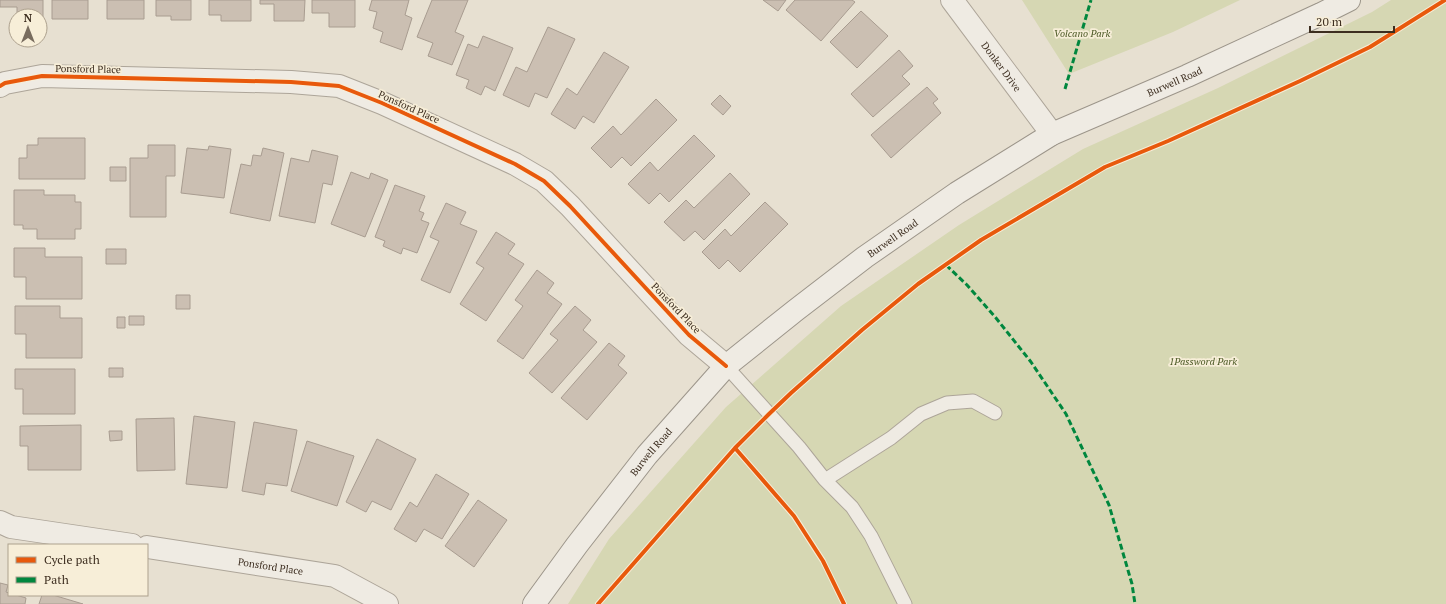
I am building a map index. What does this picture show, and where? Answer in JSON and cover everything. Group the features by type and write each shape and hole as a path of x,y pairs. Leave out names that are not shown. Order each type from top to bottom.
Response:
{"street":[{"name":"Donker Drive","path":"952,0 1052,134"},
{"name":"Burwell Road","path":"534,604 577,545 647,455 726,366 865,257 957,193 1052,134 1187,76 1322,14 1349,0"},
{"name":"Ponsford Place","path":"0,86 5,83 42,76 291,82 339,86 382,103 515,164 544,181 570,206 689,335 726,366"},
{"path":"0,522 11,527 125,544"},
{"name":"Ponsford Place","path":"148,547 335,576 387,604"}],"lane":[{"path":"726,366 799,447 825,480 852,508 871,536 905,604"},
{"path":"825,480 891,438 921,414 947,403 973,401 995,413"}],"green space":[{"name":"Volcano Park","path":"1022,0 1240,0 1173,32 1069,74"},
{"name":"1Password Park","path":"1391,0 1446,0 1446,604 568,604 609,539 726,407 841,306 959,225 1083,149 1218,88 1372,12"}],"building":[{"path":"0,0 43,0 43,8 0,7"},
{"path":"52,0 88,0 88,19 52,19"},
{"path":"107,0 144,0 144,19 107,19"},
{"path":"156,0 191,0 191,20 171,20 171,16 156,16"},
{"path":"209,0 251,0 251,21 221,21 221,15 209,15"},
{"path":"260,0 305,0 304,21 274,21 274,4 260,4"},
{"path":"312,0 355,0 355,27 329,27 329,13 312,13"},
{"path":"372,0 409,0 405,15 412,18 402,50 380,42 383,32 373,28 377,12 369,10"},
{"path":"432,0 468,0 455,32 464,36 452,65 428,56 433,43 417,37"},
{"path":"763,0 786,0 778,11"},
{"path":"795,0 852,0 855,2 821,41 786,10"},
{"path":"861,11 888,36 857,68 830,42"},
{"path":"548,27 575,39 547,98 535,93 529,107 503,95 516,67 527,72"},
{"path":"483,36 513,48 495,91 485,86 481,95 466,88 469,80 456,75 468,44 478,48"},
{"path":"899,50 913,66 902,76 910,84 873,117 851,94"},
{"path":"604,52 629,67 594,123 583,116 575,129 551,114 567,88 577,95"},
{"path":"927,87 938,99 933,103 941,113 891,158 871,135"},
{"path":"720,95 731,106 723,115 711,104"},
{"path":"656,99 677,120 631,166 622,157 611,168 591,148 613,126 621,135"},
{"path":"694,135 715,156 669,202 660,193 649,204 628,184 650,162 658,171"},
{"path":"38,138 85,138 85,179 19,179 19,158 27,158 27,145 38,145"},
{"path":"148,145 175,145 175,176 166,176 166,217 130,217 130,158 148,158"},
{"path":"209,146 231,149 224,198 181,193 187,148 208,150"},
{"path":"263,148 284,153 270,221 230,213 241,164 251,166 253,155 261,156"},
{"path":"312,150 338,156 332,185 323,183 315,223 279,216 291,158 309,162"},
{"path":"110,167 126,167 126,181 110,181"},
{"path":"351,172 369,179 371,173 388,180 365,237 331,224"},
{"path":"730,173 750,194 704,240 695,231 684,241 664,222 686,200 694,208"},
{"path":"395,185 425,196 419,211 424,213 421,220 429,223 417,253 403,248 401,254 383,246 385,241 375,237"},
{"path":"14,190 44,190 44,195 75,195 75,202 81,202 81,229 75,229 75,239 37,239 37,229 23,229 23,225 14,225"},
{"path":"765,202 788,224 740,272 728,260 719,269 702,252 725,229 731,236"},
{"path":"446,203 466,212 460,224 477,231 450,293 421,280 439,241 430,237"},
{"path":"496,232 515,244 508,254 524,264 486,321 460,304 484,268 476,263"},
{"path":"14,248 45,248 45,257 82,257 82,299 26,299 26,277 14,277"},
{"path":"106,249 126,249 126,264 106,264"},
{"path":"537,270 554,283 547,293 562,304 523,359 497,341 523,306 515,300"},
{"path":"176,295 190,295 190,309 176,309"},
{"path":"15,306 60,306 60,318 82,318 82,358 26,358 26,334 15,334"},
{"path":"575,306 591,320 583,330 597,342 552,393 529,373 558,340 550,334"},
{"path":"129,316 144,316 144,325 129,325"},
{"path":"117,317 125,317 125,328 117,328"},
{"path":"609,343 625,356 618,365 627,373 587,420 561,398"},
{"path":"109,368 123,368 123,377 109,377"},
{"path":"15,369 75,369 75,414 23,414 23,389 15,389"},
{"path":"194,416 235,422 227,488 186,484"},
{"path":"174,418 175,470 137,471 136,419"},
{"path":"254,422 297,430 287,486 266,483 264,495 242,491"},
{"path":"81,425 81,470 28,470 28,446 20,446 20,426"},
{"path":"109,431 122,431 122,440 110,441"},
{"path":"377,439 416,459 391,510 372,501 366,512 346,502"},
{"path":"307,441 354,456 337,506 291,491"},
{"path":"436,474 469,494 442,539 424,529 416,542 394,529 410,502 417,507"},
{"path":"478,500 507,520 474,567 445,546"},
{"path":"0,583 8,585 6,592 8,593 8,596 19,596 26,598 25,604 0,604"},
{"path":"42,596 56,596 83,604 39,604"}],"marked path":[{"path":"1065,89 1091,0"},
{"path":"946,265 967,285 996,318 1031,362 1066,414 1109,505 1132,584 1135,604"}],"cycle path":[{"path":"598,604 735,448 791,393 862,330 918,284 981,240 1105,167 1168,141 1300,81 1370,47 1445,0"},
{"path":"0,86 5,83 42,76 291,82 339,86 382,103 515,164 544,181 570,206 689,335 726,366"},
{"path":"735,448 794,516 823,561 844,604"}]}
